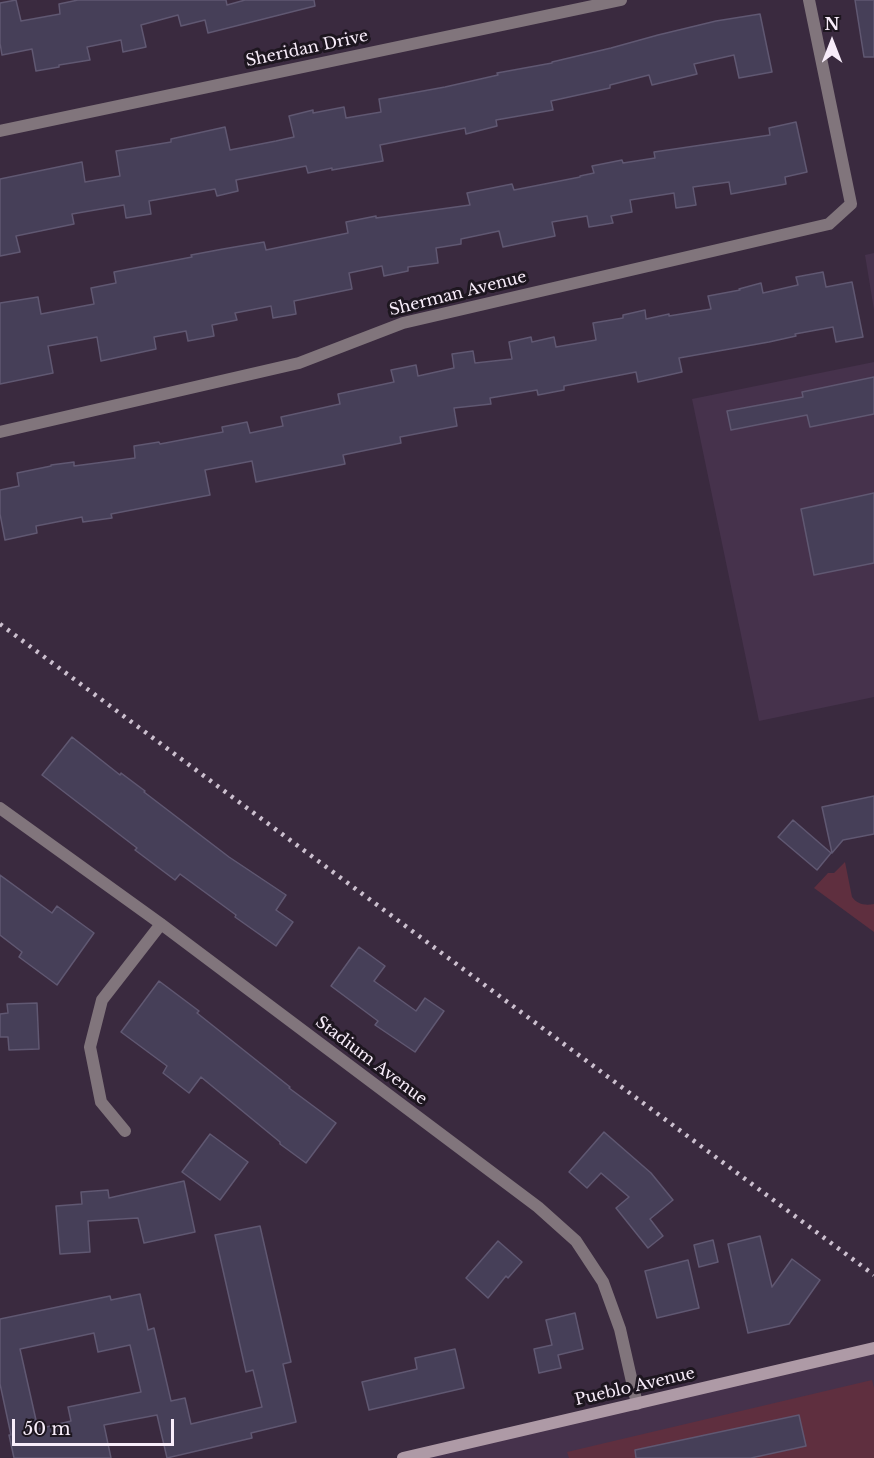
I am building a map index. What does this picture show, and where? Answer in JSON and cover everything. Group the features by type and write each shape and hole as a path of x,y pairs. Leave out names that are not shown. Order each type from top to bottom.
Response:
{"street":[{"name":"Sheridan Drive","path":"0,131 621,0"},
{"name":"Sherman Avenue","path":"0,432 299,363 403,323 829,224 851,204 809,0"},
{"name":"Stadium Avenue","path":"0,808 161,924 538,1207 576,1241 603,1282 620,1329 636,1404"},
{"path":"125,1131 101,1102 90,1047 102,1000 161,924"},
{"name":"Pueblo Avenue","path":"403,1458 874,1348"}],"shaded area":[{"path":"874,253 874,310 865,255"},
{"path":"874,362 874,697 759,721 692,399"},
{"path":"845,862 852,897 862,904 874,904 874,932 814,888 828,873 834,873"},
{"path":"874,1348 874,1458 403,1458"},
{"path":"872,1380 874,1458 569,1458 567,1452"}],"building":[{"path":"16,0 21,21 60,14 59,4 78,0 226,0 227,5 245,0 314,0 315,6 208,33 205,20 181,26 178,15 141,25 146,47 123,52 121,40 87,47 90,60 36,71 32,49 2,55 0,3"},
{"path":"855,0 874,0 874,57 864,57"},
{"path":"760,14 772,72 739,78 734,55 694,64 697,74 652,85 649,75 610,85 610,88 551,101 553,110 496,120 497,126 466,134 465,128 380,145 383,161 308,173 306,166 236,180 238,191 217,196 215,189 149,201 151,214 126,218 124,205 72,214 74,224 16,236 20,252 0,256 0,179 82,162 85,182 120,176 116,151 171,142 171,139 225,127 230,150 276,141 294,137 289,116 313,110 313,113 344,107 346,118 381,112 379,99 552,63 716,21"},
{"path":"796,122 807,172 785,177 786,184 731,194 729,182 693,187 696,205 676,208 674,193 630,200 632,212 611,216 613,223 589,227 587,216 552,222 555,236 503,247 499,231 461,239 461,244 436,248 438,263 408,267 408,271 384,276 382,266 349,273 352,289 294,301 296,314 273,318 271,306 235,313 237,320 212,325 214,336 188,341 186,331 154,337 156,349 101,361 97,337 48,346 53,373 0,384 0,303 38,297 41,314 94,304 91,288 116,283 114,272 264,242 266,250 348,233 346,222 376,216 376,218 470,205 467,193 512,184 514,190 580,177 594,173 592,166 622,160 623,163 655,158 654,152 770,135 769,128"},
{"path":"823,272 826,287 852,282 863,337 836,342 833,327 795,334 796,336 769,342 679,358 682,372 638,382 636,372 564,386 564,390 538,395 537,390 490,398 491,404 454,408 457,426 400,437 401,443 343,455 345,464 256,482 252,461 205,470 210,495 111,514 112,518 83,522 82,517 36,526 37,533 5,540 0,514 0,490 19,486 17,473 74,462 74,466 135,458 134,446 159,442 160,444 223,432 222,427 247,422 250,433 283,426 281,417 340,404 338,394 394,382 391,370 416,365 418,376 454,368 452,354 473,351 475,363 512,359 509,342 531,337 532,342 554,337 556,347 596,340 593,323 623,318 623,315 645,310 646,319 711,309 708,296 761,283 763,293 798,285 796,277"},
{"path":"874,377 874,414 810,427 807,415 731,430 727,411 803,397 802,392"},
{"path":"874,493 874,563 814,575 801,509"},
{"path":"72,737 229,857 286,895 276,910 293,922 276,946 180,874 175,880 42,775"},
{"path":"874,796 874,834 843,840 832,853 822,807"},
{"path":"793,820 831,853 817,870 778,837"},
{"path":"0,875 52,913 57,906 94,933 57,985 19,957 22,952 0,935"},
{"path":"359,947 385,966 374,981 416,1011 425,998 444,1011 415,1052 375,1025 378,1021 331,986"},
{"path":"159,981 199,1011 197,1013 289,1088 336,1123 306,1163 201,1077 189,1093 163,1073 167,1066 121,1032"},
{"path":"37,1003 39,1049 9,1050 8,1037 0,1037 0,1014 8,1013 7,1004"},
{"path":"604,1132 651,1173 673,1200 650,1219 663,1236 648,1248 616,1208 629,1197 601,1173 587,1188 569,1172"},
{"path":"210,1134 248,1162 220,1200 182,1172"},
{"path":"184,1181 195,1232 144,1243 138,1218 88,1221 90,1252 60,1254 56,1206 82,1204 81,1192 108,1190 109,1198"},
{"path":"260,1226 291,1362 283,1364 296,1422 251,1433 252,1438 167,1458 157,1415 104,1425 111,1458 14,1458 0,1384 0,1319 110,1296 111,1300 140,1294 148,1330 154,1328 171,1401 185,1398 191,1424 262,1407 253,1370 246,1372 215,1235","holes":["94,1333 98,1352 130,1345 141,1392 68,1407 71,1421 38,1429 20,1349"]},
{"path":"760,1236 772,1287 792,1259 820,1280 789,1324 748,1333 728,1244"},
{"path":"713,1240 718,1262 699,1267 694,1245"},
{"path":"498,1241 522,1262 508,1278 506,1276 488,1298 466,1278"},
{"path":"688,1260 699,1308 657,1318 645,1271"},
{"path":"575,1313 583,1349 558,1355 561,1368 539,1373 534,1349 552,1345 546,1320"},
{"path":"455,1349 464,1388 369,1410 362,1382 417,1369 415,1358"},
{"path":"799,1415 806,1446 751,1458 636,1458 635,1450"}],"railway":[{"path":"0,624 874,1275"}]}
